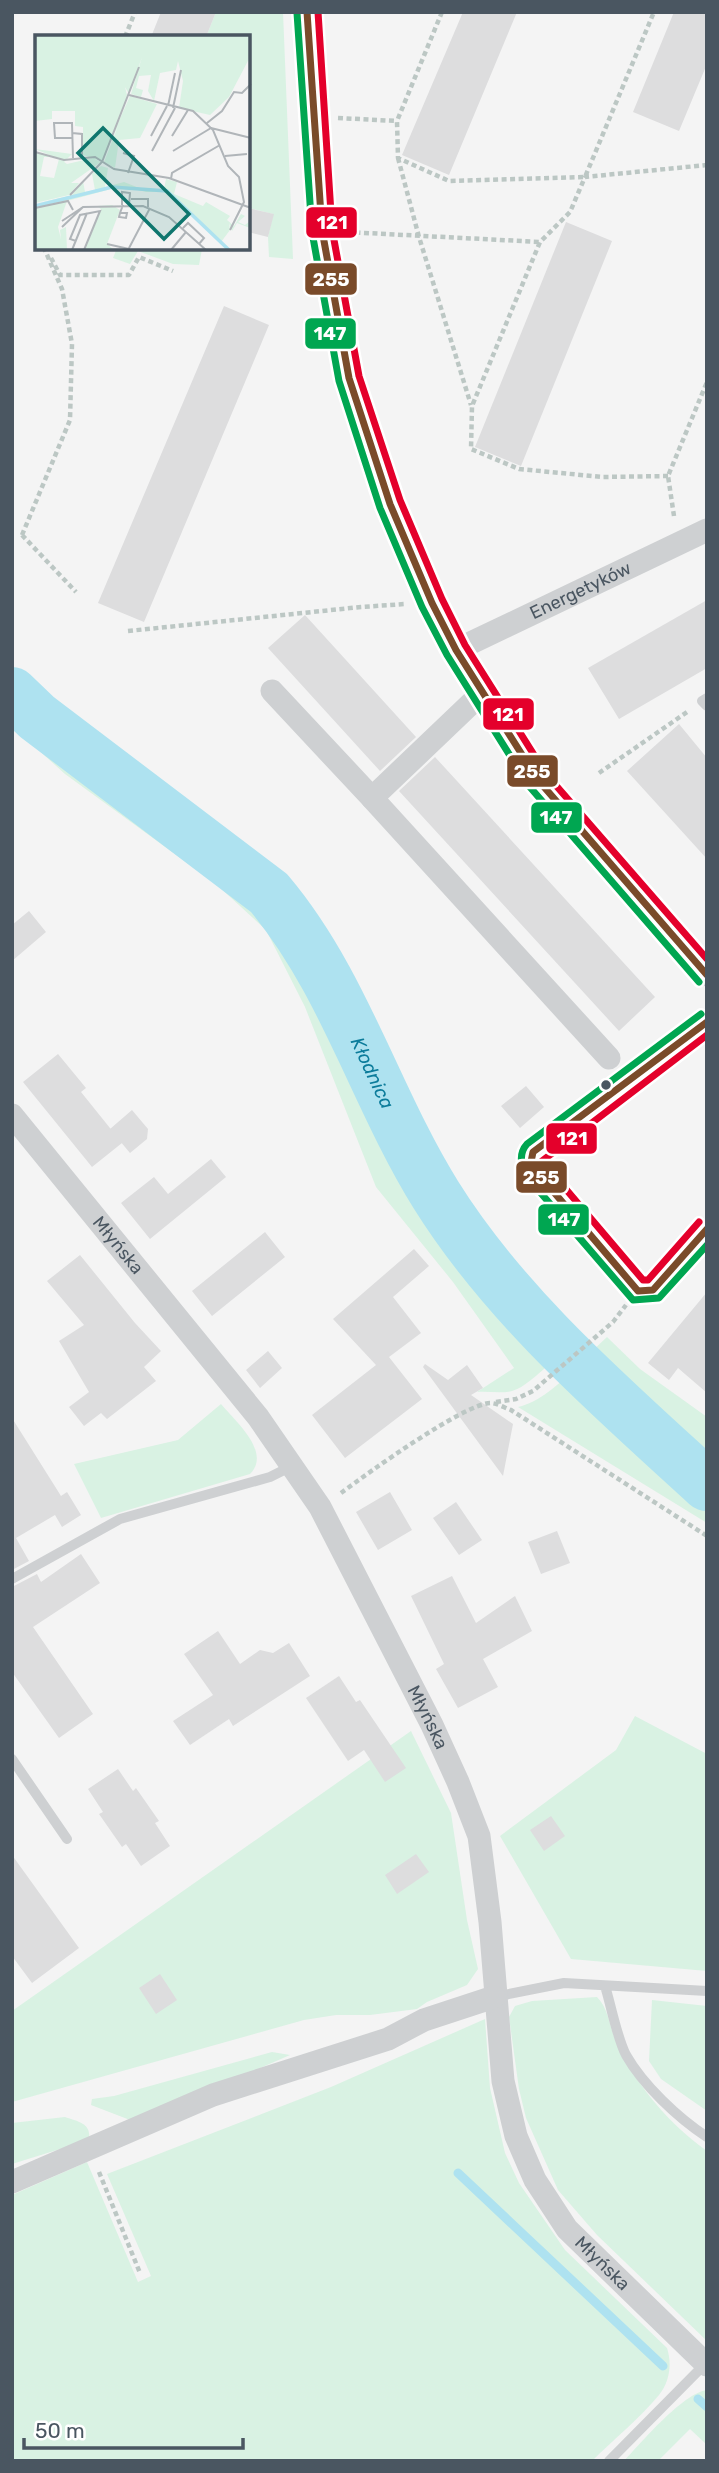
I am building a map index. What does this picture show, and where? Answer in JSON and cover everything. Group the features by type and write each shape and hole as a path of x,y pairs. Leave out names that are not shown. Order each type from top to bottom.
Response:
{"street":[{"path":"307,12 322,230 349,378 390,504 432,603 456,650 538,780 707,975"},
{"name":"Energetyków","path":"456,650 707,530"},
{"path":"272,691 610,1058"},
{"path":"372,798 483,692"},
{"name":"Młyńska","path":"12,1115 258,1417 320,1507 432,1726 479,1836 490,1922 494,1997 503,2081 516,2136 535,2180 567,2229 706,2364"},
{"path":"12,2182 214,2095 387,2039 424,2020 494,1997"}],"lane":[{"path":"707,1022 533,1152 531,1162 638,1291 653,1290 707,1229"},
{"path":"12,1579 120,1519 270,1477 292,1466"},
{"path":"12,1759 67,1839"},
{"path":"494,1997 564,1983 707,1991"},
{"path":"605,1986 625,2053 654,2091 693,2128 707,2137"},
{"path":"609,2461 706,2364"}],"path":[{"path":"126,35 135,12"},
{"path":"442,12 397,121 398,158 419,237 472,406 471,449 519,469 602,477 668,476"},
{"path":"472,406 540,242 570,212 654,12"},
{"path":"314,117 397,121"},
{"path":"398,158 449,181 585,177 707,165"},
{"path":"322,230 540,242"},
{"path":"46,250 60,275 129,275 139,257 173,271"},
{"path":"22,535 70,420 72,344 62,289 46,250"},
{"path":"678,544 668,476 707,382"},
{"path":"12,537 22,535"},
{"path":"22,535 76,592"},
{"path":"128,631 361,607 432,603"},
{"path":"599,773 705,702"},
{"path":"320,1507 438,1428 476,1407 516,1399 533,1391 613,1322"},
{"path":"493,1403 511,1410 707,1536"},
{"path":"89,2148 140,2273"}],"green space":[{"path":"216,12 283,12 293,259 269,257 268,237 273,214 250,208 250,35 207,35"},
{"path":"116,250 202,250 199,265 173,264 138,251 130,264 113,258"},
{"path":"12,706 71,756 251,892 296,944 421,1186 492,1283 559,1356 530,1381 512,1391 477,1392 514,1368 453,1282 376,1187 305,1007 266,930 216,884 65,774 12,726"},
{"path":"607,1337 640,1369 707,1417 707,1465 673,1436 589,1354"},
{"path":"574,1370 707,1496 707,1523 518,1407 541,1397"},
{"path":"221,1404 249,1437 254,1447 256,1465 250,1474 101,1518 74,1464 178,1440"},
{"path":"635,1716 707,1754 707,1971 571,1959 500,1836 616,1750"},
{"path":"411,1731 451,1813 467,1920 478,1969 467,1985 417,2009 304,2020 12,2102 12,2011"},
{"path":"597,1997 604,2007 624,2057 643,2088 679,2128 707,2151 707,2341 597,2235 558,2190 526,2118 509,2017 515,2006 532,2001"},
{"path":"652,2000 707,2006 707,2111 661,2079 649,2061"},
{"path":"485,2019 490,2088 505,2153 519,2183 565,2250 667,2348 669,2354 669,2372 663,2390 644,2412 592,2461 12,2461 12,2195 87,2162 138,2282 151,2276 107,2174 331,2087"},
{"path":"272,2052 290,2055 143,2119 130,2120 91,2105 92,2099 114,2096"},
{"path":"65,2117 78,2121 88,2129 89,2137 86,2141 12,2164 12,2123"},
{"path":"707,2390 707,2445 690,2429 658,2461 624,2461 675,2409 697,2393"}],"building":[{"path":"161,12 216,12 207,35 152,35"},
{"path":"463,12 517,12 449,175 402,155"},
{"path":"674,12 707,12 707,64 679,131 633,112"},
{"path":"250,208 274,214 268,237 250,232"},
{"path":"566,222 612,241 521,466 475,447"},
{"path":"224,306 269,325 144,622 98,603"},
{"path":"707,600 707,668 619,719 588,668"},
{"path":"305,615 416,737 380,771 268,648"},
{"path":"679,724 707,758 707,859 627,771"},
{"path":"435,757 655,997 619,1031 399,791"},
{"path":"29,911 46,932 12,961 12,925"},
{"path":"58,1054 86,1088 81,1092 122,1143 92,1167 23,1082"},
{"path":"526,1086 544,1107 520,1128 501,1106"},
{"path":"132,1110 148,1129 147,1139 130,1153 110,1129"},
{"path":"211,1159 226,1177 150,1239 121,1203 154,1177 168,1194"},
{"path":"265,1232 285,1257 212,1316 192,1291"},
{"path":"414,1249 429,1266 393,1297 421,1333 389,1357 422,1399 345,1458 312,1415 376,1365 333,1319"},
{"path":"80,1255 161,1351 144,1367 156,1381 107,1419 101,1413 84,1426 69,1407 89,1392 59,1341 84,1325 47,1281"},
{"path":"707,1292 707,1393 678,1368 669,1380 648,1363"},
{"path":"268,1351 282,1368 260,1388 246,1370"},
{"path":"425,1364 448,1380 467,1365 483,1388 471,1395 513,1424 503,1476 423,1367"},
{"path":"12,1418 61,1496 67,1492 81,1515 62,1527 55,1515 16,1538 29,1561 12,1570"},
{"path":"390,1492 412,1530 378,1550 356,1512"},
{"path":"456,1502 482,1540 459,1555 433,1518"},
{"path":"557,1531 570,1563 541,1574 528,1542"},
{"path":"81,1554 100,1583 33,1627 93,1714 59,1738 12,1672 12,1587 37,1574 41,1582"},
{"path":"452,1576 476,1623 515,1596 532,1631 483,1659 498,1687 458,1708 436,1669 444,1664 411,1596"},
{"path":"218,1631 240,1664 260,1650 273,1653 289,1643 310,1676 233,1726 229,1719 190,1745 173,1721 213,1695 184,1654"},
{"path":"339,1676 356,1702 360,1700 406,1768 385,1782 364,1750 348,1761 306,1698"},
{"path":"118,1769 133,1791 136,1788 159,1821 155,1823 170,1846 141,1866 126,1844 122,1847 99,1814 103,1812 88,1789"},
{"path":"551,1816 565,1836 544,1851 530,1830"},
{"path":"416,1854 429,1872 397,1894 385,1875"},
{"path":"12,1855 79,1948 32,1983 12,1956"},
{"path":"160,1974 177,2000 156,2014 139,1988"}],"waterway":[{"name":"Kłodnica","path":"12,693 37,717 269,893 318,964 414,1158 464,1236 494,1275 561,1349 707,1485"},
{"path":"458,2173 663,2366"},
{"path":"698,2399 707,2407"}],"transit line":[{"name":"255","path":"307,12 322,230 349,378 390,504 432,603 456,650 538,780 707,975"},
{"name":"121","path":"318,12 332,229 359,376 400,500 442,599 465,645 546,774 707,959"},
{"name":"147","path":"297,13 312,232 339,381 380,508 422,607 447,655 529,786 699,982"},
{"name":"147","path":"701,1014 527,1144 521,1160 527,1177 633,1300 659,1298 707,1245"},
{"name":"255","path":"707,1022 533,1152 531,1162 638,1291 653,1290 707,1229"},
{"name":"121","path":"699,1222 648,1280 643,1280 542,1161 707,1035"}]}
